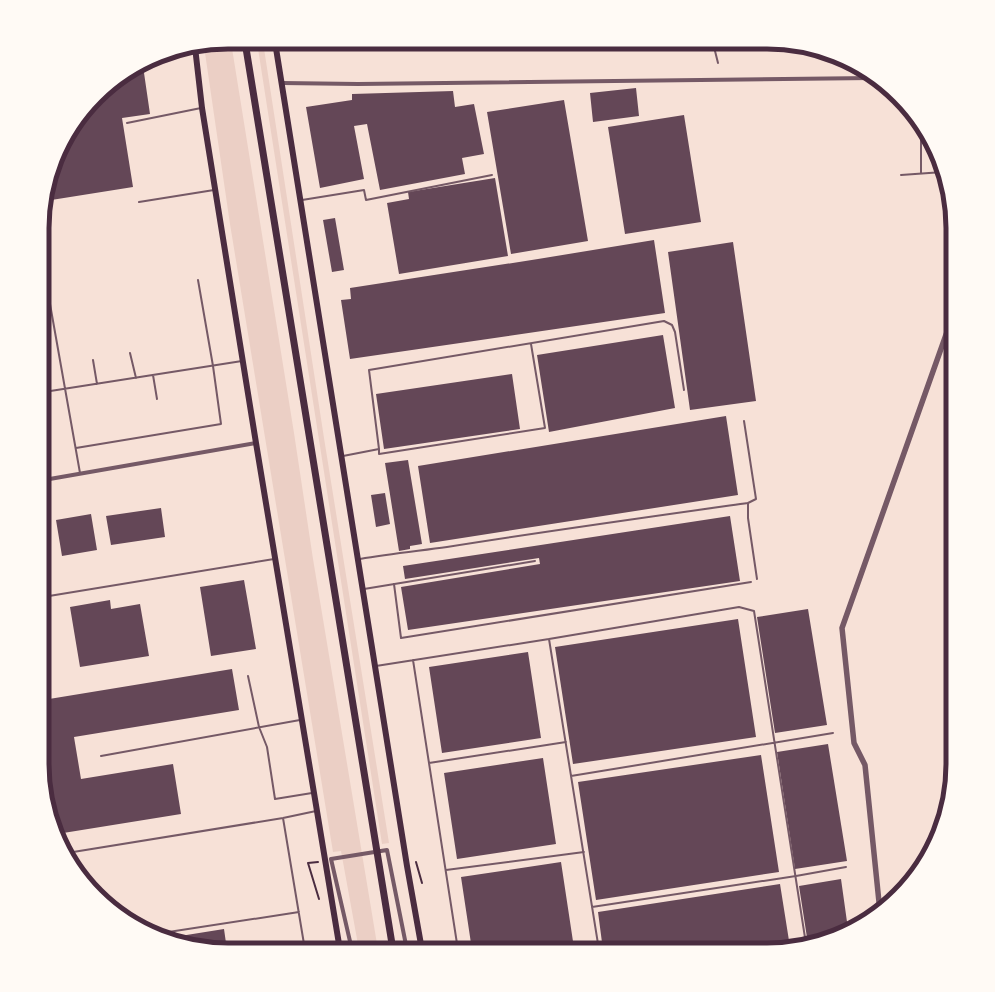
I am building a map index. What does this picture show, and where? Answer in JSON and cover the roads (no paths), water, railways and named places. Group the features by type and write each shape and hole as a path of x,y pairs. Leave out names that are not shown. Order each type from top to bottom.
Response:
{"highway":[{"path":"246,49 392,943"}],"main road":[{"path":"276,49 421,943"},
{"path":"196,52 202,108 215,190 339,943"}],"street":[{"path":"282,82 358,84 865,78"},
{"path":"879,904 865,765 854,743 842,628 946,335"},
{"path":"49,479 256,443"},
{"path":"350,943 331,859 387,850 406,943"}],"lane":[{"path":"714,49 718,63"},
{"path":"127,123 202,108"},
{"path":"921,136 921,173"},
{"path":"901,175 938,172"},
{"path":"301,200 364,190 366,200 492,175"},
{"path":"139,202 215,190"},
{"path":"76,448 221,424 213,366 198,280"},
{"path":"50,304 80,474"},
{"path":"532,344 545,428 379,454 369,370 660,322 668,322 673,327 675,332 684,390"},
{"path":"130,353 136,378"},
{"path":"93,360 97,384"},
{"path":"49,391 243,360"},
{"path":"153,375 157,399"},
{"path":"358,560 387,554 432,549 526,534 748,503 756,498 744,422"},
{"path":"342,456 379,449"},
{"path":"748,503 748,518 757,579"},
{"path":"49,596 275,559"},
{"path":"363,590 535,561"},
{"path":"394,584 401,638 751,582"},
{"path":"375,666 549,639 739,606 754,611 805,939"},
{"path":"549,639 598,943"},
{"path":"413,660 457,943"},
{"path":"248,676 259,727 267,747 275,799 313,793"},
{"path":"101,756 301,720"},
{"path":"571,776 833,733"},
{"path":"429,763 566,742"},
{"path":"72,852 283,818 316,811"},
{"path":"283,818 304,943"},
{"path":"446,870 584,852"},
{"path":"592,907 846,867"},
{"path":"166,932 299,912"}]}
